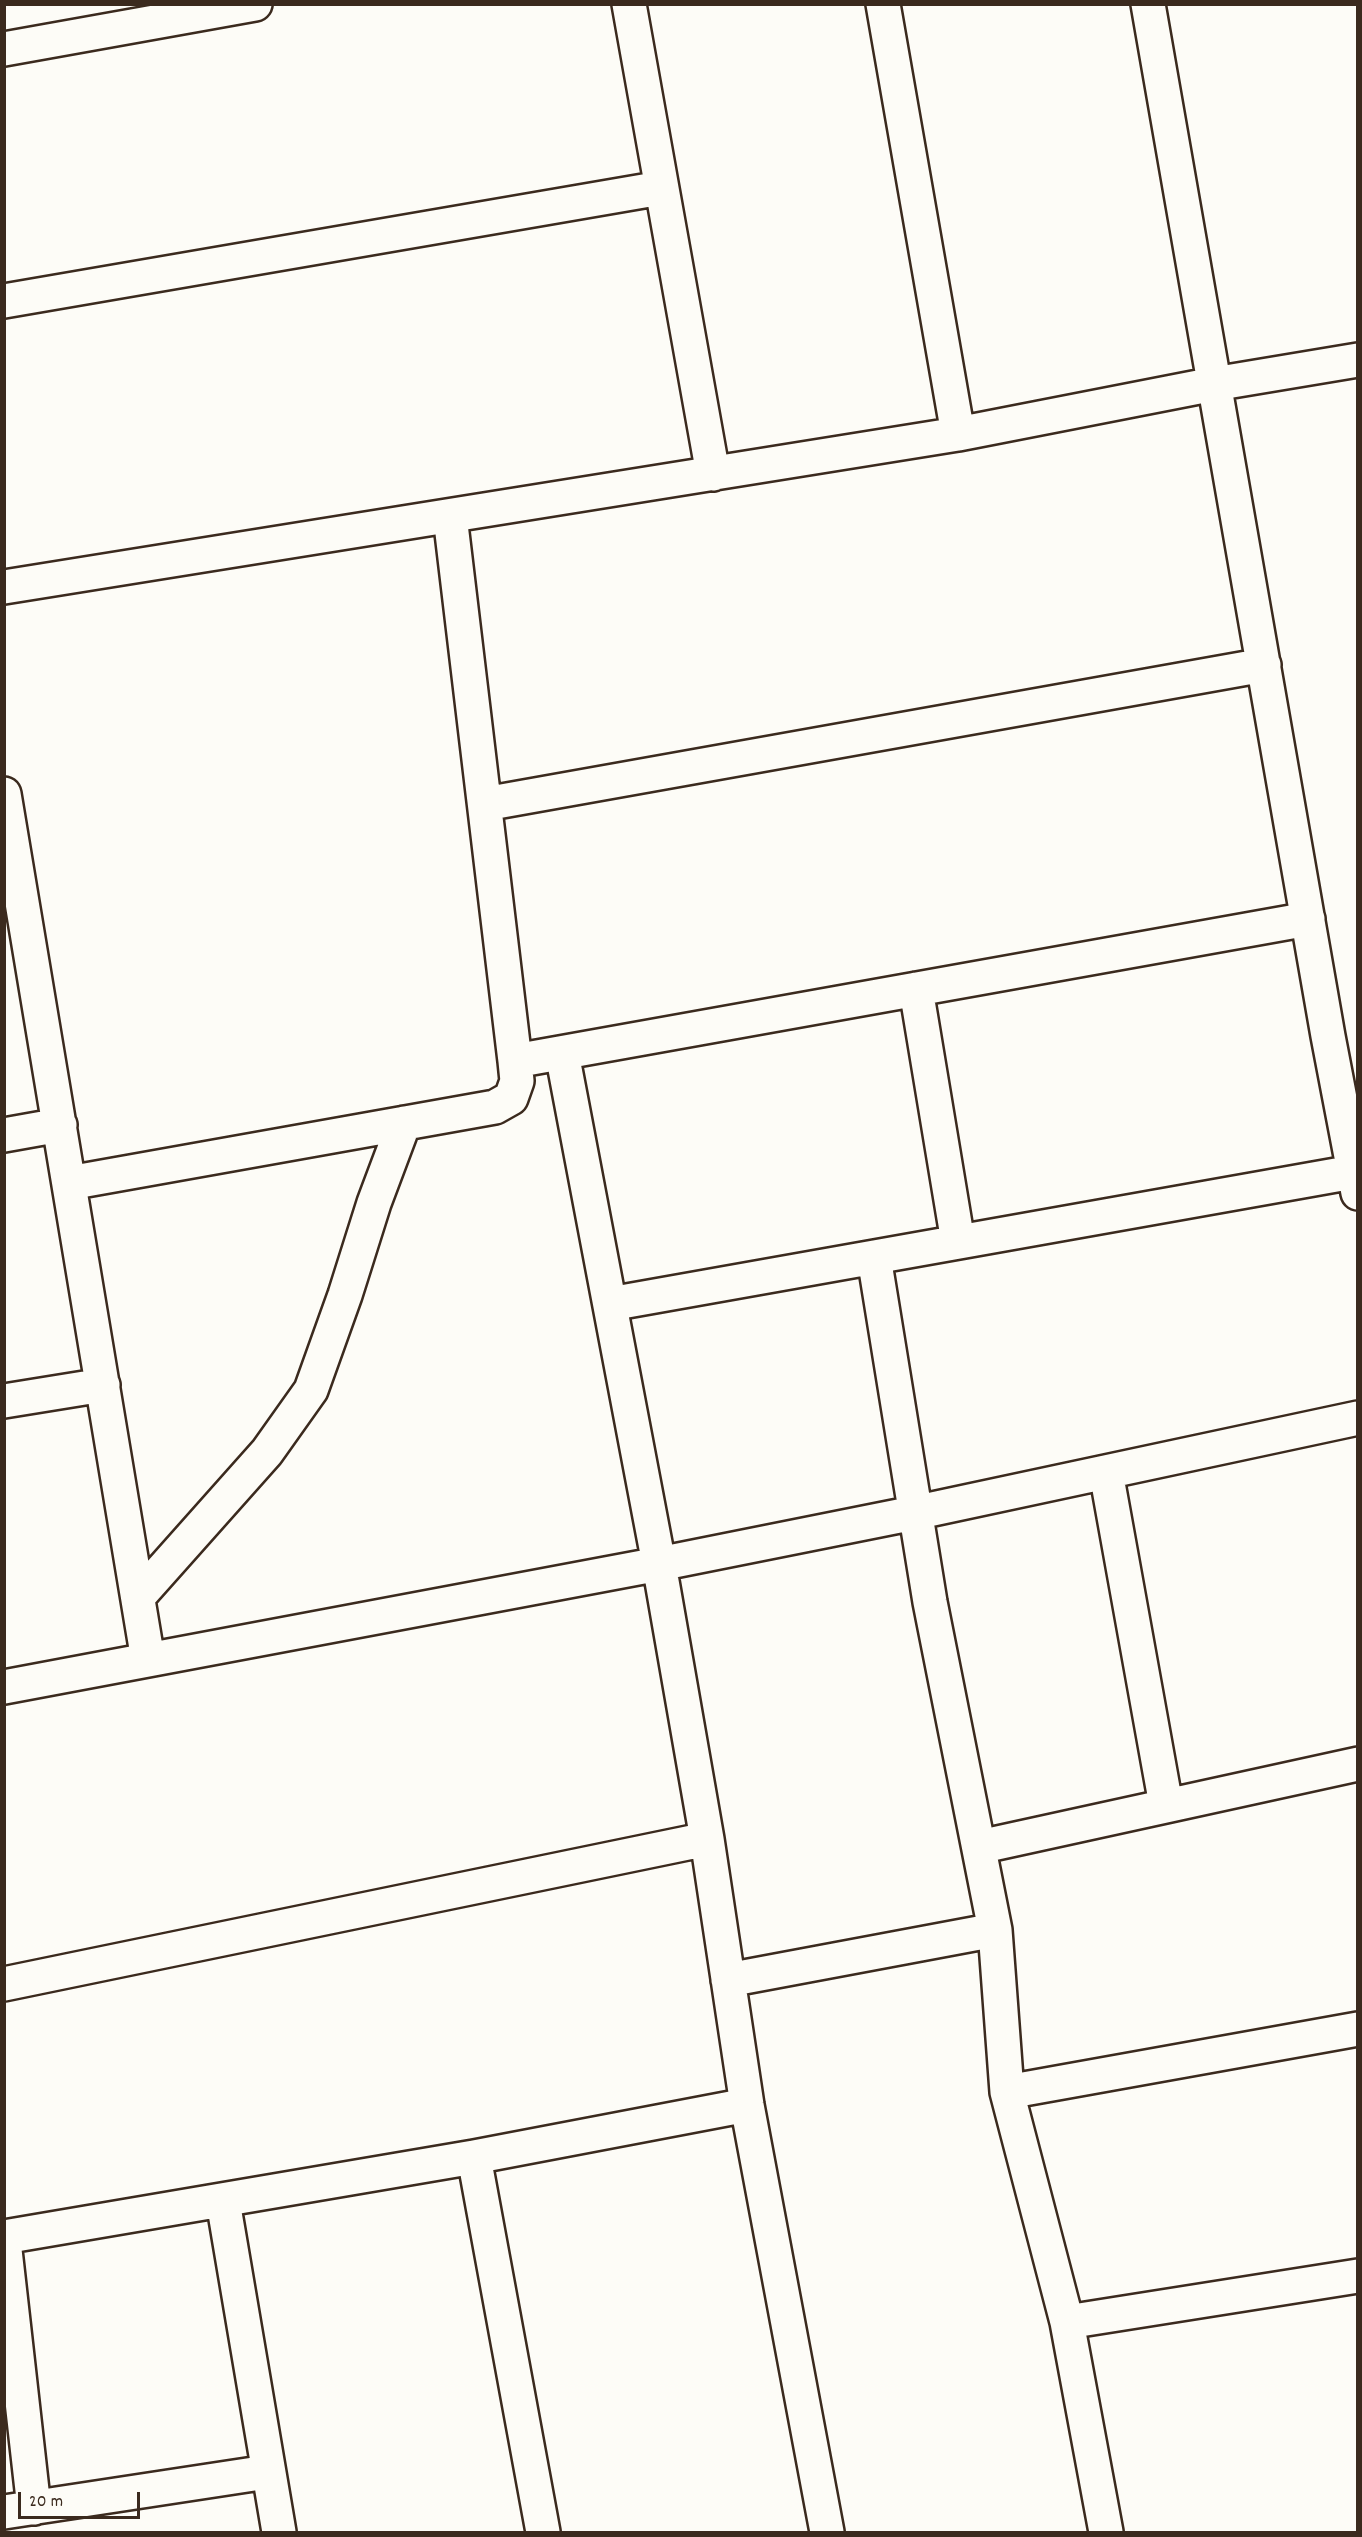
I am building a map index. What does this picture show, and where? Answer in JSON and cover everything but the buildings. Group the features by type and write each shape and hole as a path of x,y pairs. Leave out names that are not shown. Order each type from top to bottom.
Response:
{"street":[{"path":"4,49 255,4"},
{"path":"629,4 713,474"},
{"path":"884,4 958,434"},
{"path":"610,1304 958,1242 1355,1182 1148,4"},
{"path":"4,301 661,188"},
{"path":"4,587 958,434 1214,384 1358,360"},
{"path":"69,1183 495,1107 512,1098 517,1081 515,1061 450,516"},
{"path":"485,804 1264,665"},
{"path":"4,794 12,882 60,1125 148,1660"},
{"path":"515,1061 1308,919"},
{"path":"916,989 958,1242"},
{"path":"562,1053 659,1564 706,1839 747,2105 827,2532"},
{"path":"138,1597 267,1452 311,1390 345,1295 374,1203 404,1123"},
{"path":"4,1135 60,1125"},
{"path":"874,1257 914,1513 995,1930 1007,2091 1067,2322 1106,2532"},
{"path":"4,1401 103,1385"},
{"path":"4,1687 659,1564 914,1513 1358,1418"},
{"path":"1106,1472 1166,1805"},
{"path":"979,1847 1358,1764"},
{"path":"4,1983 706,1839"},
{"path":"728,1980 995,1930"},
{"path":"1007,2091 1358,2029"},
{"path":"267,2472 19,2510 4,2239 474,2157 747,2105"},
{"path":"474,2157 543,2532"},
{"path":"223,2200 267,2472 279,2532"},
{"path":"1067,2322 1358,2276"}]}
